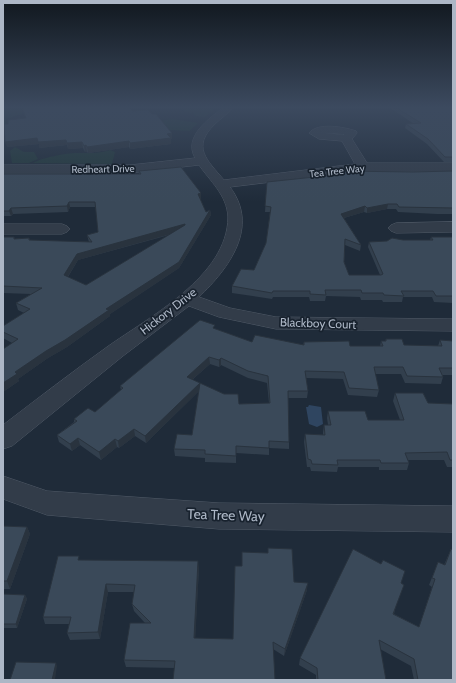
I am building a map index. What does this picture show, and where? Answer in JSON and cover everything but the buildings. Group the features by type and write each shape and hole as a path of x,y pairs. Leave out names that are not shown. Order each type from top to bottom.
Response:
{"street":[{"name":"Hickory Drive","path":"3,439 67,388 186,299 211,275 230,246 236,219 231,199 222,184 198,155 197,143 199,139"},
{"path":"347,139 363,167"},
{"name":"Redheart Drive","path":"3,169 130,169 202,161"},
{"name":"Tea Tree Way","path":"222,184 363,167 453,167"},
{"path":"396,228 453,227"},
{"path":"3,229 62,229"},
{"name":"Blackboy Court","path":"186,299 226,313 276,322 453,325"},
{"name":"Tea Tree Way","path":"3,487 47,503 219,516 453,519"}],"green space":[{"path":"15,147 24,152 34,152 38,159 29,163 12,163 10,151"},
{"path":"110,150 115,152 112,164 33,163 41,159 60,155 72,153 97,153"}],"water":[{"path":"309,405 321,407 323,424 317,427 309,424 306,407"}]}
